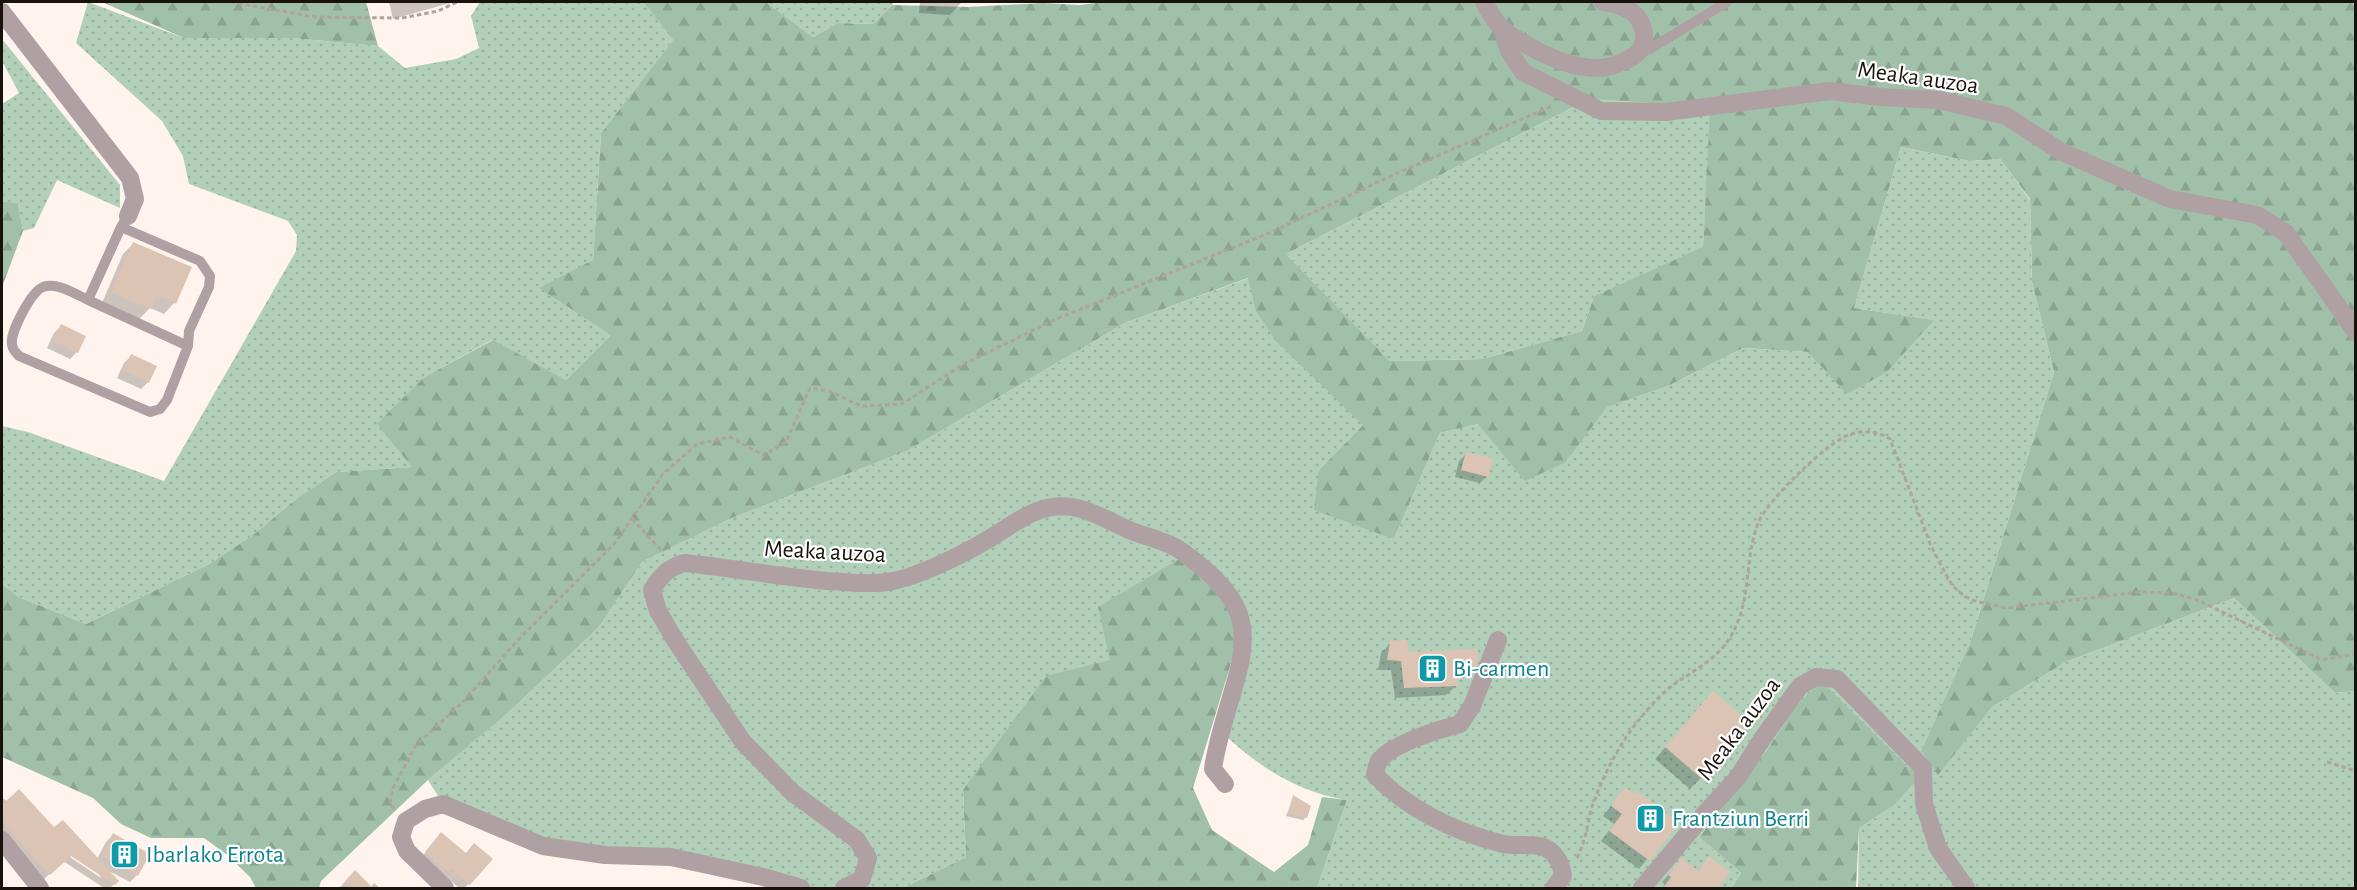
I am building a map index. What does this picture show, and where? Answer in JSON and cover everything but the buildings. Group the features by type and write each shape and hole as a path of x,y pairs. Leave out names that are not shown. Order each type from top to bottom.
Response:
{"street":[{"name":"Meaka auzoa","path":"1484,2 1492,19 1503,32 1509,51 1523,72 1601,111 1666,112 1828,91 1938,100 2006,116 2062,152 2170,199 2257,214 2286,232 2355,332"},
{"path":"1503,32 1556,60 1573,65 1600,68 1627,59 1640,50 1644,35 1641,22 1630,10 1603,2"},
{"path":"2,12 130,178 135,199 124,222"},
{"name":"Meaka auzoa","path":"671,567 684,563 773,576 845,582 886,582 909,576 965,552 1028,515 1048,508 1075,506 1103,516 1131,531 1173,546 1194,559 1227,590 1237,607 1244,636 1240,663 1216,746 1214,769 1225,784"},
{"path":"671,567 661,576 652,590 658,611 743,742 793,793 857,840 868,858 862,879 844,888"},
{"path":"1498,640 1472,706 1460,724 1428,732 1392,751 1379,761 1375,775 1388,788 1439,822 1504,844 1546,848 1560,861 1558,882"},
{"name":"Meaka auzoa","path":"1642,888 1707,810 1738,777 1800,686 1816,677 1837,679 1923,768 1924,804 1938,848 1966,888"},
{"path":"445,888 407,851 401,837 406,821 425,809 443,804 543,846 605,855 671,857 763,877 801,888"},
{"path":"2,840 40,888"}],"lane":[{"path":"1640,50 1650,50 1727,2"},
{"path":"88,300 124,222 200,261 210,276 209,287 189,331 188,346 167,399 160,409 150,412 19,356 13,349 11,341 27,303 43,287 57,286 188,346"}],"path":[{"path":"231,2 315,17 402,18 438,11 457,2"},
{"path":"406,821 390,804 393,788 416,745 463,702 516,642 615,543 663,474 698,444 730,437 763,455 786,442 810,388 829,391 861,406 902,404 962,365 1054,320 1269,232 1573,97"},
{"path":"1558,882 1578,856 1604,778 1638,722 1668,689 1716,654 1728,642 1739,623 1746,596 1752,545 1760,520 1779,492 1832,444 1849,435 1864,431 1879,433 1890,439 1931,546 1952,585 1964,596 1990,606 2006,608 2140,592 2172,593 2202,603 2322,660 2355,654"},
{"path":"632,519 664,553 671,567"},
{"path":"2327,762 2355,771"}],"green space":[{"path":"88,2 184,38 292,38 378,46 405,68 456,59 479,48 471,16 480,2 643,2 673,40 601,133 593,261 611,335 566,380 492,340 424,377 378,424 413,467 336,472 296,499 253,535 209,564 86,624 19,597 2,584 2,426 28,432 164,481 296,251 297,235 288,221 189,184 183,156 162,121 76,43"},
{"path":"102,2 366,2 378,46 292,38 184,38"},
{"path":"643,2 766,2 813,37 838,23 873,24 892,5 969,7 1043,3 1079,5 1105,2 2355,2 2355,691 2335,693 2234,598 2066,662 1992,707 1938,775 1921,751 1971,640 2054,372 2032,282 2030,199 2000,159 1969,161 1901,147 1854,308 1934,320 1887,372 1847,394 1808,352 1743,348 1668,386 1607,407 1566,462 1525,481 1478,424 1440,433 1394,539 1314,510 1319,470 1363,425 1276,341 1256,311 1248,278 1125,323 907,451 732,518 642,562 599,627 508,713 428,780 321,881 319,888 256,888 250,877 226,854 204,838 151,838 121,824 93,798 2,757 2,584 19,597 86,624 209,564 253,535 296,499 336,472 412,467 377,424 424,377 493,340 566,380 611,335 539,288 593,260 601,133 673,40","holes":["1589,99 1710,107 1703,247 1594,296 1582,331 1482,359 1390,361 1286,254"]},
{"path":"766,2 893,2 873,24 838,23 813,37"},
{"path":"2,39 120,185 120,208 57,180 34,228 23,231 18,203 2,201 2,104 19,93 2,61"},
{"path":"1589,99 1711,107 1703,248 1594,296 1582,331 1482,359 1390,361 1286,254"},
{"path":"1901,147 1969,161 2000,159 2030,200 2032,282 2054,372 1971,640 1921,751 1938,774 1992,707 2066,662 2234,598 2335,693 2355,691 2355,888 1858,888 1859,828 1892,807 1795,707 1769,747 1699,837 1741,873 1731,888 1317,888 1347,800 1330,797 1281,777 1265,768 1224,734 1250,642 1110,660 963,790 966,857 903,888 797,888 671,857 543,846 443,804 428,780 508,713 599,627 642,562 732,518 907,451 1125,323 1249,278 1363,425 1319,470 1394,539 1440,433 1478,424 1566,462 1606,407 1668,386 1743,348 1808,352 1933,320 1854,308"},
{"path":"2,201 18,203 23,231 2,287"},
{"path":"1181,558 1192,565 1233,614 1237,644 1193,788 1212,830 1274,872 1308,845 1322,797 1347,800 1317,888 903,888 966,857 963,790 1046,676 1110,660 1098,607"},
{"path":"1821,681 1919,778 1892,807 1859,828 1856,888 1731,888 1741,873 1699,837 1769,747 1795,707"}],"place":[{"name":"Bi-carmen","path":"1432,669"},
{"name":"Frantziun Berri","path":"1651,819"},
{"name":"Ibarlako Errota","path":"125,855"}]}
